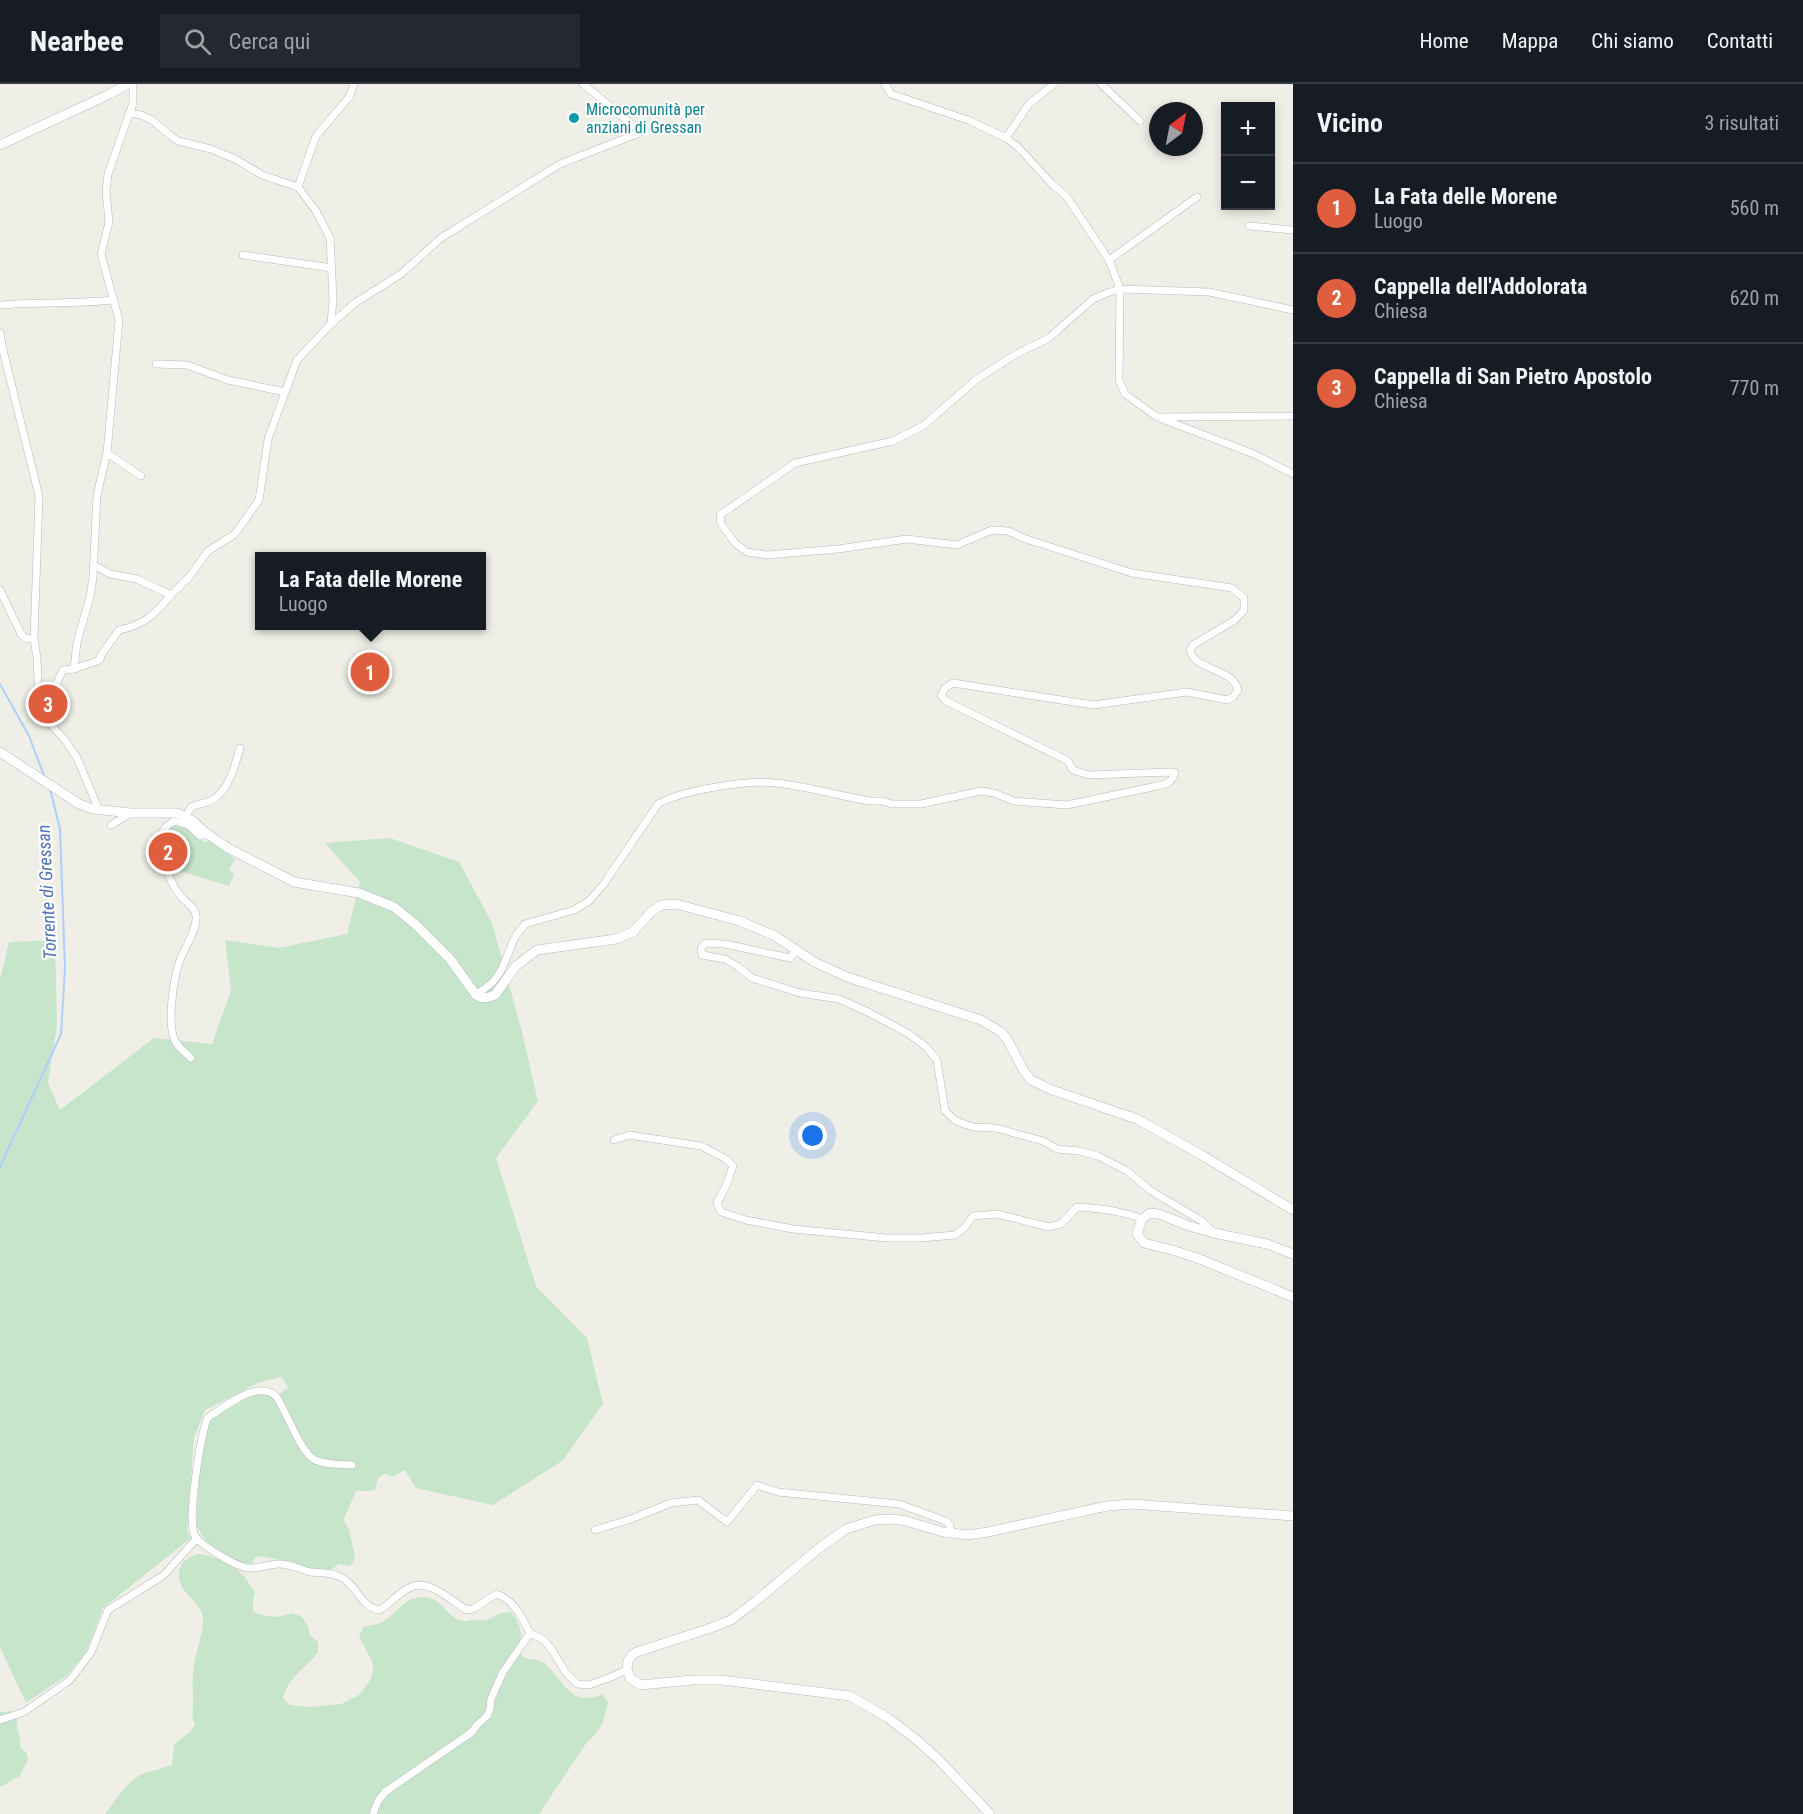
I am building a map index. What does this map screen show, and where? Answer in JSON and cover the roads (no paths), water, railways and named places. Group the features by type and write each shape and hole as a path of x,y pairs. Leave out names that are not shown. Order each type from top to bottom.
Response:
{"street":[{"path":"0,145 127,84"},
{"path":"74,669 77,642 90,597 97,495 107,453 119,320 101,254 109,222 106,191 108,174 133,103 133,84"},
{"path":"297,188 316,136 350,96 354,84"},
{"path":"39,692 55,687 63,670 74,669 100,660 119,630 134,627 157,611 190,576 208,551 235,534 259,500 268,439 297,360 331,324 355,303 401,274 441,238 560,164 639,133 635,127 584,84"},
{"path":"885,84 891,94 968,120 1006,138 1018,147 1067,197 1109,260 1120,289 1119,380 1125,394 1157,417 1254,454 1293,474"},
{"path":"1006,138 1029,104 1054,84"},
{"path":"1101,84 1140,121"},
{"path":"129,113 152,120 178,141 211,149 235,159 262,175 297,188 316,211 330,238 333,299 331,324"},
{"path":"1109,260 1197,197"},
{"path":"1249,226 1293,230"},
{"path":"243,255 332,268"},
{"path":"476,995 493,982 501,971 514,937 525,924 574,910 589,901 603,885 658,804 668,798 692,791 766,782 891,804 921,804 981,791 994,793 1014,801 1067,805 1168,784 1175,772 1088,775 1073,770 1068,761 945,701 941,695 945,688 953,683 1093,705 1187,692 1227,700 1233,697 1238,690 1236,683 1197,661 1190,654 1190,650 1193,645 1235,620 1244,610 1244,598 1232,588 1132,573 1026,539 1008,531 993,530 957,545 907,539 838,549 767,555 747,552 735,543 721,524 720,515 795,463 893,441 923,426 977,379 1016,354 1049,338 1093,299 1107,293 1120,289 1209,292 1293,310"},
{"path":"0,305 113,300"},
{"path":"0,333 39,496 34,639 39,706 44,717 65,740 77,758 99,810"},
{"path":"156,364 187,365 228,380 285,392"},
{"path":"1157,417 1293,416"},
{"path":"107,453 141,476"},
{"path":"94,564 110,574 136,579 171,595"},
{"path":"0,590 21,634 25,638 34,639"},
{"path":"186,816 191,807 213,799 230,779 240,748"},
{"path":"0,752 79,804 99,810 131,813 177,813 186,816 228,848 294,882 359,893 394,908 415,924 450,959 476,995 482,998 495,995 516,966 537,950 616,939 633,932 651,912 661,905 676,904 740,921 775,936 816,963 850,978 981,1020 1001,1032 1007,1039 1024,1071 1032,1080 1052,1090 1137,1119 1293,1210"},
{"path":"111,825 131,813"},
{"path":"191,1058 178,1046 174,1038 171,1014 178,964 192,934 196,913 177,892 159,852 159,844 162,832 174,821 188,825 200,836 206,833"},
{"path":"796,951 790,958 725,944 706,943 701,948 702,955 725,959 752,978 800,993 839,999 909,1034 926,1047 937,1060 945,1111 956,1121 973,1127 996,1128 1043,1141 1057,1149 1098,1156 1127,1171 1151,1191 1202,1221 1214,1233"},
{"path":"614,1140 629,1136 701,1146 726,1159 732,1166 726,1186 717,1203 721,1212 746,1220 793,1229 887,1238 921,1238 955,1235 973,1216 997,1214 1049,1227 1061,1224 1077,1206 1100,1208 1142,1219"},
{"path":"1293,1254 1267,1244 1189,1227 1159,1214 1150,1213 1142,1219 1137,1234 1144,1244 1197,1258 1293,1297"},
{"path":"352,1465 327,1464 310,1457 276,1396 262,1389 246,1394 210,1416 205,1425 197,1467 193,1512 196,1538 239,1566 250,1568 282,1564 344,1578 364,1603 372,1609 379,1610 410,1588 421,1585 434,1589 467,1610 474,1610 496,1594 512,1603 530,1633 544,1640 577,1684 589,1685 627,1669"},
{"path":"595,1530 671,1503 698,1500 727,1522 757,1485 778,1492 899,1504 946,1521 950,1525 950,1533"},
{"path":"990,1814 952,1772 917,1740 888,1718 850,1696 722,1680 640,1685 633,1681 627,1669 628,1661 637,1652 731,1620 846,1529 876,1520 906,1521 950,1533 967,1535 1107,1506 1132,1504 1293,1516"},
{"path":"0,1720 24,1712 70,1680 91,1652 108,1610 164,1575 196,1538"},
{"path":"373,1814 381,1796 472,1732 487,1716 491,1699 503,1672 530,1633"}],"waterway":[{"name":"Torrente di Gressan","path":"0,684 29,736 45,778"},
{"path":"0,1167 61,1034 65,968 60,829 50,789"}],"place":[{"name":"Microcomunità per anziani di Gressan","path":"574,118"},
{"name":"La Fata delle Morene","path":"370,672"},
{"name":"Cappella di San Pietro Apostolo","path":"48,704"},
{"name":"Cappella dell'Addolorata","path":"168,852"}]}
